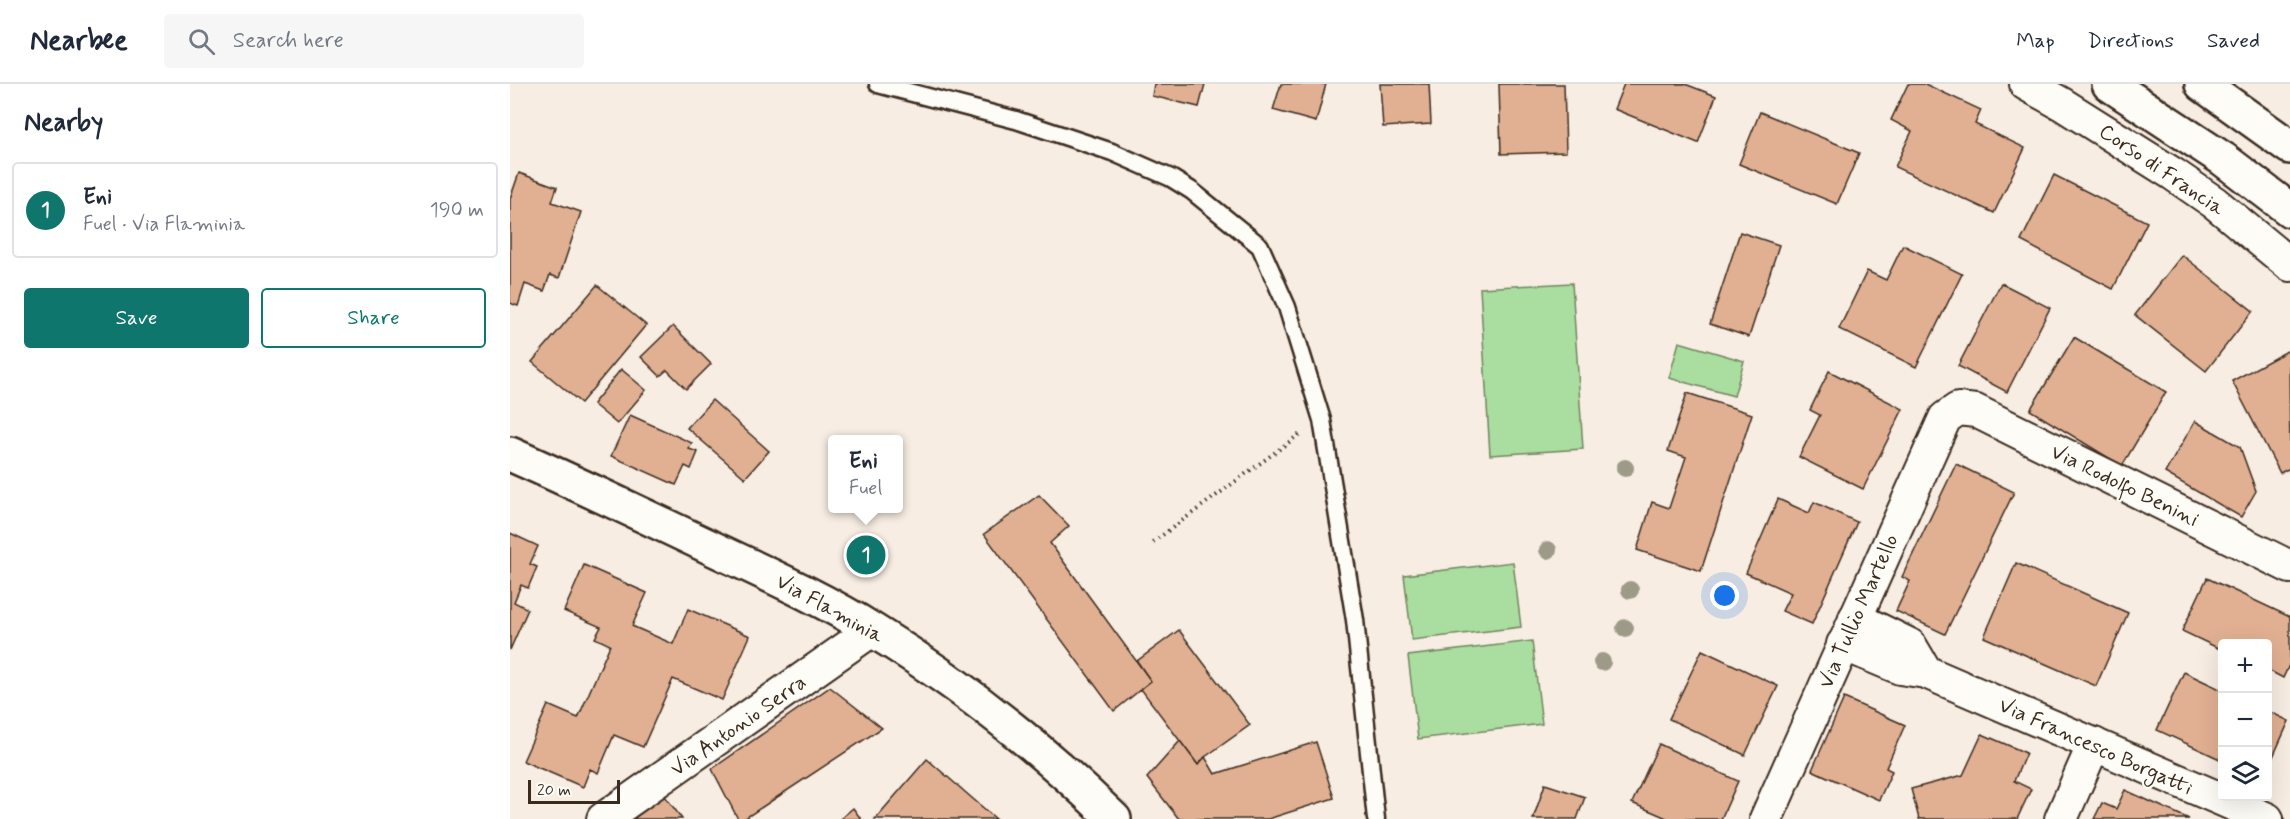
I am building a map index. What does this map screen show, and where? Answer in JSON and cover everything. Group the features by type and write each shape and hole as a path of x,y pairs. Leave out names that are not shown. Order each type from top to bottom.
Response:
{"street":[{"name":"Corso di Francia","path":"2026,84 2173,174 2215,203 2290,265"},
{"name":"Corso di Francia","path":"2109,84 2223,159 2290,210"},
{"path":"2202,84 2290,147"},
{"name":"Via Rodolfo Benini","path":"1958,409 1977,411 2290,567"},
{"name":"Via Tullio Martello","path":"1766,819 1945,418 1958,409"},
{"name":"Via Flaminia","path":"510,454 792,586 872,630 920,660 989,711 1026,740 1114,819"},
{"name":"Via Antonio Serra","path":"603,819 872,630"},
{"name":"Via Francesco Borgatti","path":"1849,631 1910,645 1926,672 2094,744 2223,811 2267,819"},
{"path":"2061,819 2094,744"}],"lane":[{"path":"878,84 1016,120 1112,152 1171,178 1214,207 1260,246 1287,307 1322,420 1355,620 1376,819"}],"path":[{"path":"1153,542 1257,464 1322,420"}],"green space":[{"path":"1572,283 1583,449 1490,455 1480,288"},
{"path":"1679,342 1744,361 1734,396 1669,378"},
{"path":"1513,562 1521,627 1412,640 1404,575"},
{"path":"1532,641 1542,724 1418,739 1408,656"}],"building":[{"path":"1154,84 1205,84 1199,107 1152,96"},
{"path":"1281,84 1326,84 1316,122 1273,110"},
{"path":"1380,84 1429,84 1431,124 1383,127"},
{"path":"1499,84 1564,84 1566,152 1501,154"},
{"path":"1624,84 1685,84 1716,96 1698,143 1614,109"},
{"path":"1908,84 1925,84 1981,110 1975,124 2025,148 1994,213 1895,167 1912,131 1891,120"},
{"path":"1760,112 1859,153 1837,204 1739,164"},
{"path":"519,173 557,187 552,202 581,212 559,278 550,275 544,291 525,284 518,306 510,303 510,199"},
{"path":"2054,175 2147,222 2113,289 2021,241"},
{"path":"1740,232 1779,245 1749,337 1710,324"},
{"path":"1903,245 1962,274 1916,367 1839,329 1867,271 1886,280"},
{"path":"2182,255 2253,311 2206,371 2135,315"},
{"path":"2001,283 2050,308 2007,392 1958,366"},
{"path":"597,285 646,325 581,403 532,362"},
{"path":"673,326 711,364 686,389 667,370 660,376 641,357"},
{"path":"2074,337 2166,392 2122,466 2030,410"},
{"path":"2289,350 2290,468 2280,473 2232,381"},
{"path":"621,369 646,390 617,424 593,404"},
{"path":"1829,371 1903,409 1863,489 1799,457 1820,415 1810,410"},
{"path":"1687,393 1752,414 1701,571 1637,550 1652,502 1669,508 1686,457 1668,451"},
{"path":"712,400 769,451 745,478 687,428"},
{"path":"630,415 692,443 689,449 698,452 691,469 685,466 676,485 611,456"},
{"path":"2195,421 2240,447 2256,491 2241,517 2165,473"},
{"path":"1956,464 2014,492 1945,634 1896,611 1910,581 1902,577"},
{"path":"1039,495 1069,526 1050,543 1151,681 1114,711 984,534"},
{"path":"1778,499 1809,513 1814,502 1857,522 1812,624 1782,611 1791,593 1746,573"},
{"path":"510,533 538,546 530,564 537,567 528,588 521,585 514,602 528,609 510,650"},
{"path":"2016,563 2128,613 2096,686 1984,637"},
{"path":"584,565 647,593 632,626 673,644 688,609 750,636 722,700 673,679 643,747 614,735 598,773 590,769 583,787 523,761 548,705 578,718 610,645 595,638 601,627 564,611"},
{"path":"2207,578 2290,617 2290,663 2283,678 2272,672 2272,639 2218,639 2218,648 2182,631"},
{"path":"1179,630 1250,725 1205,757 1198,765 1141,689 1151,681 1137,661"},
{"path":"1702,650 1778,686 1745,755 1669,719"},
{"path":"2184,672 2218,688 2218,758 2157,730"},
{"path":"830,687 882,728 744,819 738,819 712,769"},
{"path":"1844,698 1905,725 1886,768 1892,771 1879,800 1812,770"},
{"path":"2272,713 2289,721 2272,759"},
{"path":"1982,734 2026,753 2014,781 2031,789 2017,819 1919,819 1911,789 1963,775"},
{"path":"1180,741 1198,765 1205,757 1215,774 1316,742 1334,798 1268,819 1179,819 1147,778"},
{"path":"1659,744 1738,781 1721,819 1669,819 1632,803"},
{"path":"927,759 996,819 875,819"},
{"path":"1545,784 1585,797 1577,819 1533,819"},
{"path":"2125,790 2189,819 2094,819 2102,803 2116,809"},
{"path":"665,796 682,819 633,819"},
{"path":"853,808 861,819 840,819"}],"place":[{"name":"Eni","path":"866,555"}]}
